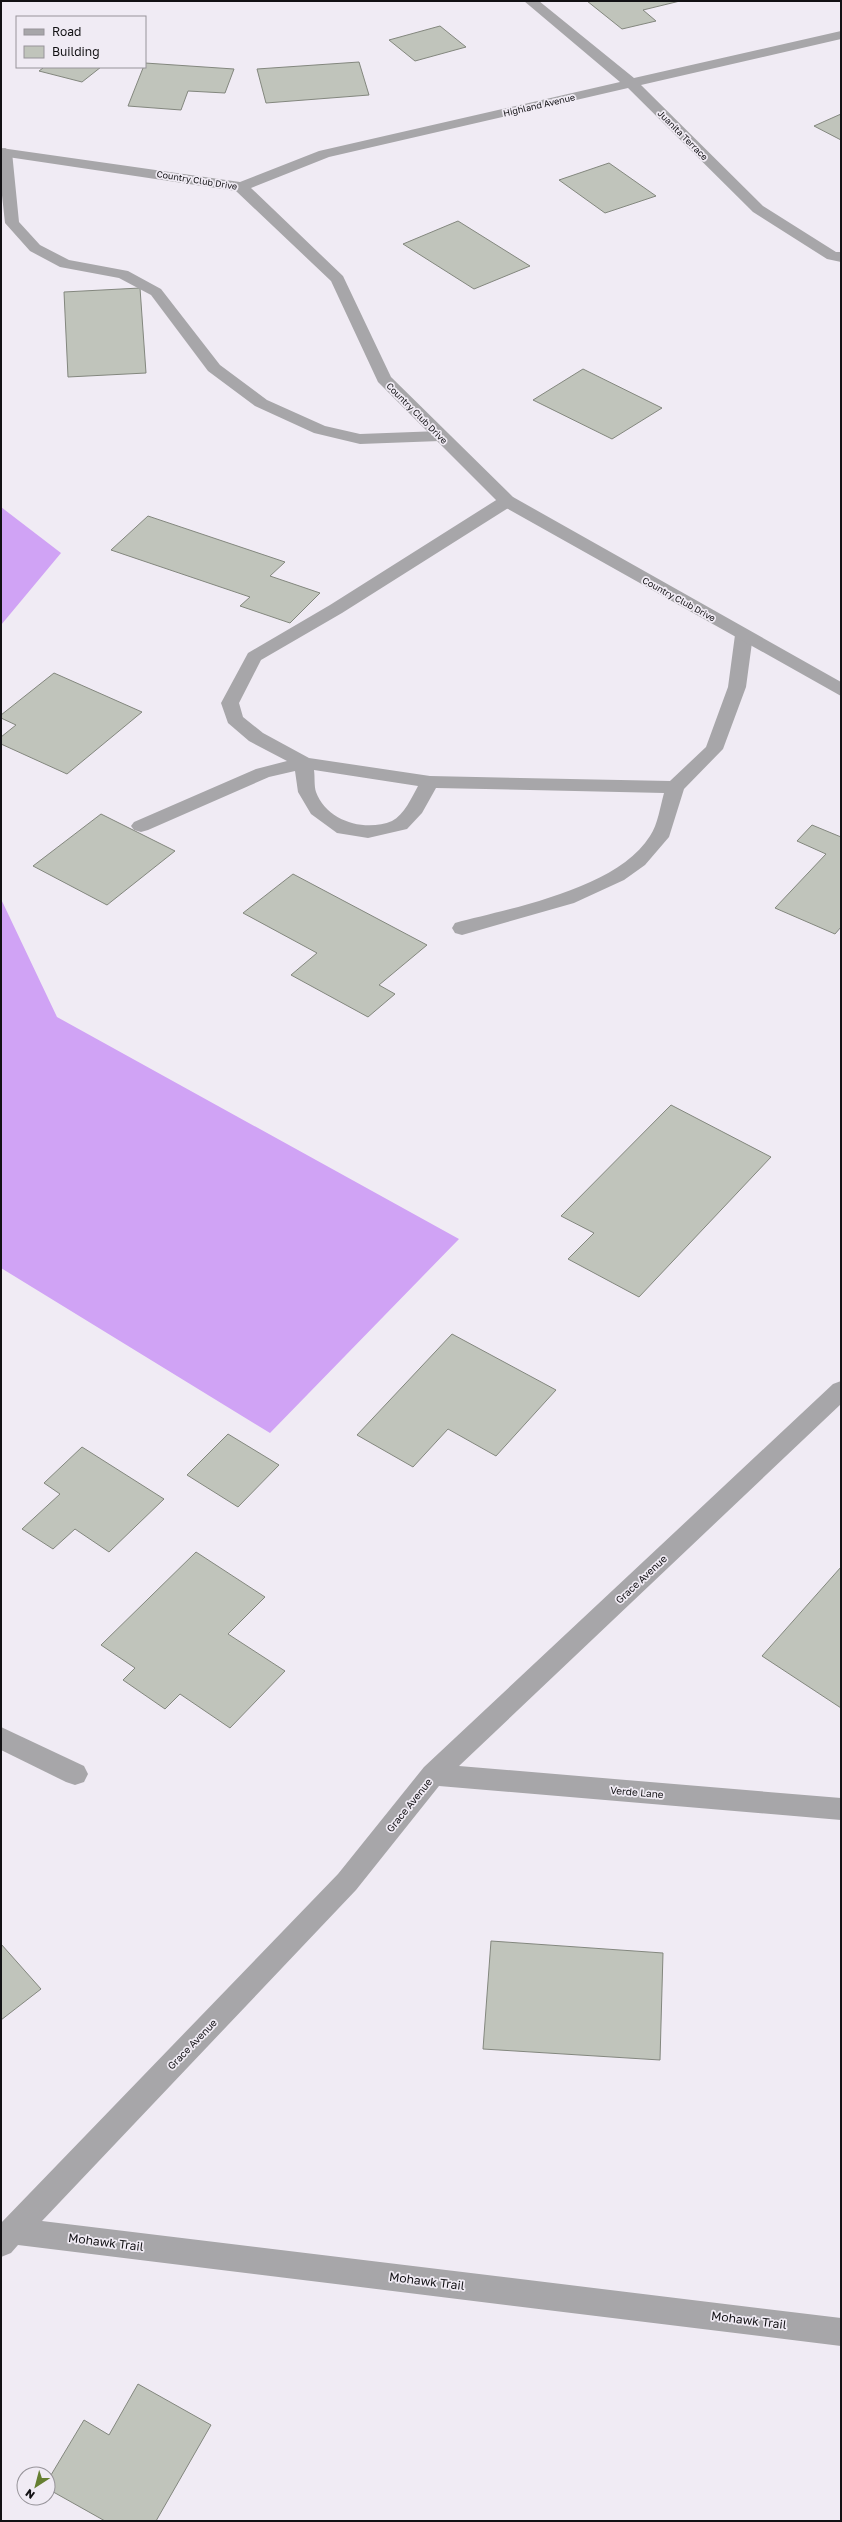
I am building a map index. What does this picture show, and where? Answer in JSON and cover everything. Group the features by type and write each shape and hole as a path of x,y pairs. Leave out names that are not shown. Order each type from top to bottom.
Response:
{"street":[{"name":"Juanita Terrace","path":"531,1 632,84 758,209 832,256 841,257"},
{"name":"Highland Avenue","path":"241,187 324,154 841,35"},
{"name":"Country Club Drive","path":"3,152 241,187 338,279 384,379 507,501 841,690"},
{"path":"3,152 12,223 35,248 65,264 123,274 156,292 214,368 261,403 320,430 360,439 440,436"},
{"path":"507,501 336,609 254,657 230,703 234,719 256,737 304,763 430,782 675,787"},
{"path":"462,928 580,893 625,872 657,841 675,787 714,749 738,687 744,635"},
{"path":"304,763 307,792 318,810 344,829 368,832 400,825 415,809 430,782"},
{"path":"141,826 263,773 304,763"},
{"name":"Grace Avenue","path":"7,2237 347,1882 433,1775 841,1390"},
{"path":"1,1738 75,1774"},
{"name":"Verde Lane","path":"433,1775 841,1809"},
{"name":"Mohawk Trail","path":"7,2237 841,2332"}],"shaded area":[{"path":"1,507 61,553 1,625"},
{"path":"1,899 57,1017 459,1239 270,1433 1,1268"}],"building":[{"path":"587,1 680,1 643,10 656,21 622,29"},
{"path":"440,26 466,47 415,61 389,40"},
{"path":"359,62 369,95 266,103 257,69"},
{"path":"146,63 234,69 225,93 188,91 181,110 128,106 143,68 146,68"},
{"path":"43,68 100,68 82,82 39,71"},
{"path":"841,114 841,140 814,126"},
{"path":"609,163 656,196 605,213 559,180"},
{"path":"458,221 530,266 474,289 403,244"},
{"path":"140,288 146,373 68,377 64,292"},
{"path":"583,369 662,408 612,439 533,400"},
{"path":"148,516 285,562 270,576 320,593 290,623 240,606 250,597 111,550"},
{"path":"54,673 142,712 67,774 1,744 1,737 16,725 1,718 1,715"},
{"path":"101,814 175,851 107,905 33,866"},
{"path":"812,825 841,837 841,927 835,934 775,908 826,854 797,841"},
{"path":"293,874 427,945 379,985 395,994 368,1017 291,975 317,953 243,913"},
{"path":"671,1105 771,1157 639,1297 568,1259 594,1233 561,1216"},
{"path":"452,1334 556,1390 496,1456 448,1429 413,1467 357,1435"},
{"path":"228,1434 279,1465 238,1507 187,1475"},
{"path":"82,1447 164,1499 109,1552 75,1529 53,1549 22,1529 60,1494 44,1483"},
{"path":"196,1552 265,1597 228,1634 285,1671 230,1728 180,1694 165,1709 123,1680 135,1668 101,1645"},
{"path":"841,1567 841,1708 762,1656"},
{"path":"491,1941 663,1953 660,2060 483,2049"},
{"path":"1,1944 41,1989 1,2020"},
{"path":"138,2384 211,2425 156,2521 105,2521 56,2493 56,2467 84,2420 109,2435"}]}
